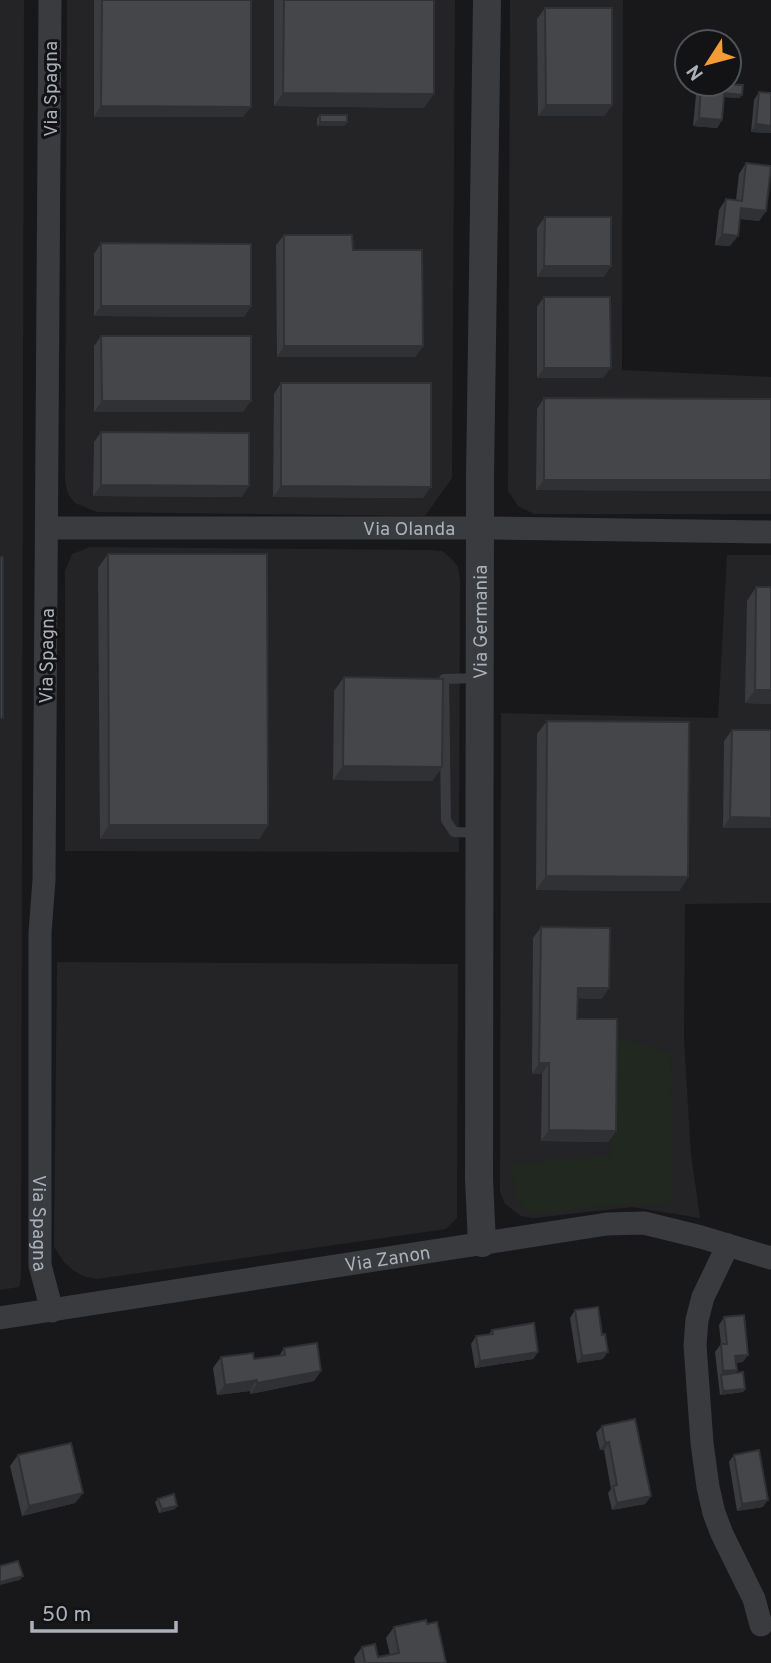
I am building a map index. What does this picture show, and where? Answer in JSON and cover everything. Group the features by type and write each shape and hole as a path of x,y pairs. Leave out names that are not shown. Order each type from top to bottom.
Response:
{"street":[{"name":"Via Spagna","path":"50,0 44,880 40,933 40,1265 52,1311"},
{"name":"Via Germania","path":"482,1243 479,1179 480,529 487,0"},
{"name":"Via Olanda","path":"47,528 771,532"},
{"name":"Via Zanon","path":"0,1318 607,1224 644,1223 771,1258"},
{"path":"728,1245 703,1297 697,1320 695,1345 702,1443 714,1513 754,1599 761,1625"}],"shaded area":[{"path":"0,0 24,0 21,1277 19,1287 0,1290"},
{"path":"67,0 455,0 452,478 425,516 97,512 75,503 68,494 65,481"},
{"path":"510,0 623,0 622,370 771,377 771,514 534,514 518,506 508,491"},
{"path":"90,547 429,550 442,551 451,558 458,567 460,580 459,852 65,851 65,571 72,554"},
{"path":"727,555 771,555 771,903 685,904 684,1040 691,1154 700,1218 632,1207 533,1218 521,1216 505,1204 500,1192 501,713 718,718"},
{"path":"57,962 458,964 457,1218 446,1229 97,1279 74,1271 54,1247"},
{"path":"613,1036 671,1052 673,1198 660,1206 630,1203 532,1214 518,1200 509,1164 611,1156"}],"building":[{"path":"102,0 251,0 251,107 101,106"},
{"path":"284,0 434,0 434,94 283,93"},
{"path":"545,8 612,8 612,105 546,105"},
{"path":"759,92 771,93 771,126 756,124"},
{"path":"700,98 724,98 722,120 699,118"},
{"path":"320,115 347,115 347,122 320,122"},
{"path":"746,163 771,166 766,211 741,208 738,236 722,234 726,199 742,201"},
{"path":"545,217 611,217 611,266 544,266"},
{"path":"284,235 352,235 353,250 422,250 423,346 284,346"},
{"path":"101,243 251,244 251,306 101,306"},
{"path":"544,297 610,297 611,368 544,368"},
{"path":"101,336 251,336 251,401 102,401"},
{"path":"281,383 431,383 431,487 281,486"},
{"path":"544,398 771,399 771,480 544,480"},
{"path":"101,432 249,433 249,486 101,485"},
{"path":"108,554 267,554 268,825 109,825"},
{"path":"0,557 3,557 3,718 0,718"},
{"path":"756,587 771,587 771,690 755,690"},
{"path":"344,677 443,679 442,767 343,766"},
{"path":"547,721 689,722 688,877 546,876"},
{"path":"732,730 771,730 771,818 730,817"},
{"path":"541,927 610,928 609,988 578,988 577,1019 617,1019 616,1131 549,1130 549,1063 539,1063"},
{"path":"598,1307 602,1335 605,1334 608,1352 582,1356 575,1310"},
{"path":"744,1315 748,1355 735,1356 737,1370 723,1371 721,1344 727,1344 724,1317"},
{"path":"534,1323 538,1352 480,1361 476,1336 493,1334 492,1330"},
{"path":"317,1343 321,1371 257,1383 257,1380 225,1385 221,1357 253,1353 254,1359 285,1355 284,1348"},
{"path":"743,1372 745,1389 723,1391 721,1375"},
{"path":"635,1419 651,1496 617,1503 613,1486 617,1485 609,1442 605,1443 602,1426"},
{"path":"71,1443 83,1493 29,1506 18,1455"},
{"path":"759,1450 768,1500 742,1504 734,1455"},
{"path":"174,1494 177,1506 162,1509 158,1499"},
{"path":"18,1561 23,1576 0,1582 0,1566"},
{"path":"426,1620 427,1624 437,1622 446,1663 365,1663 362,1647 375,1644 378,1657 399,1653 394,1627"}]}
